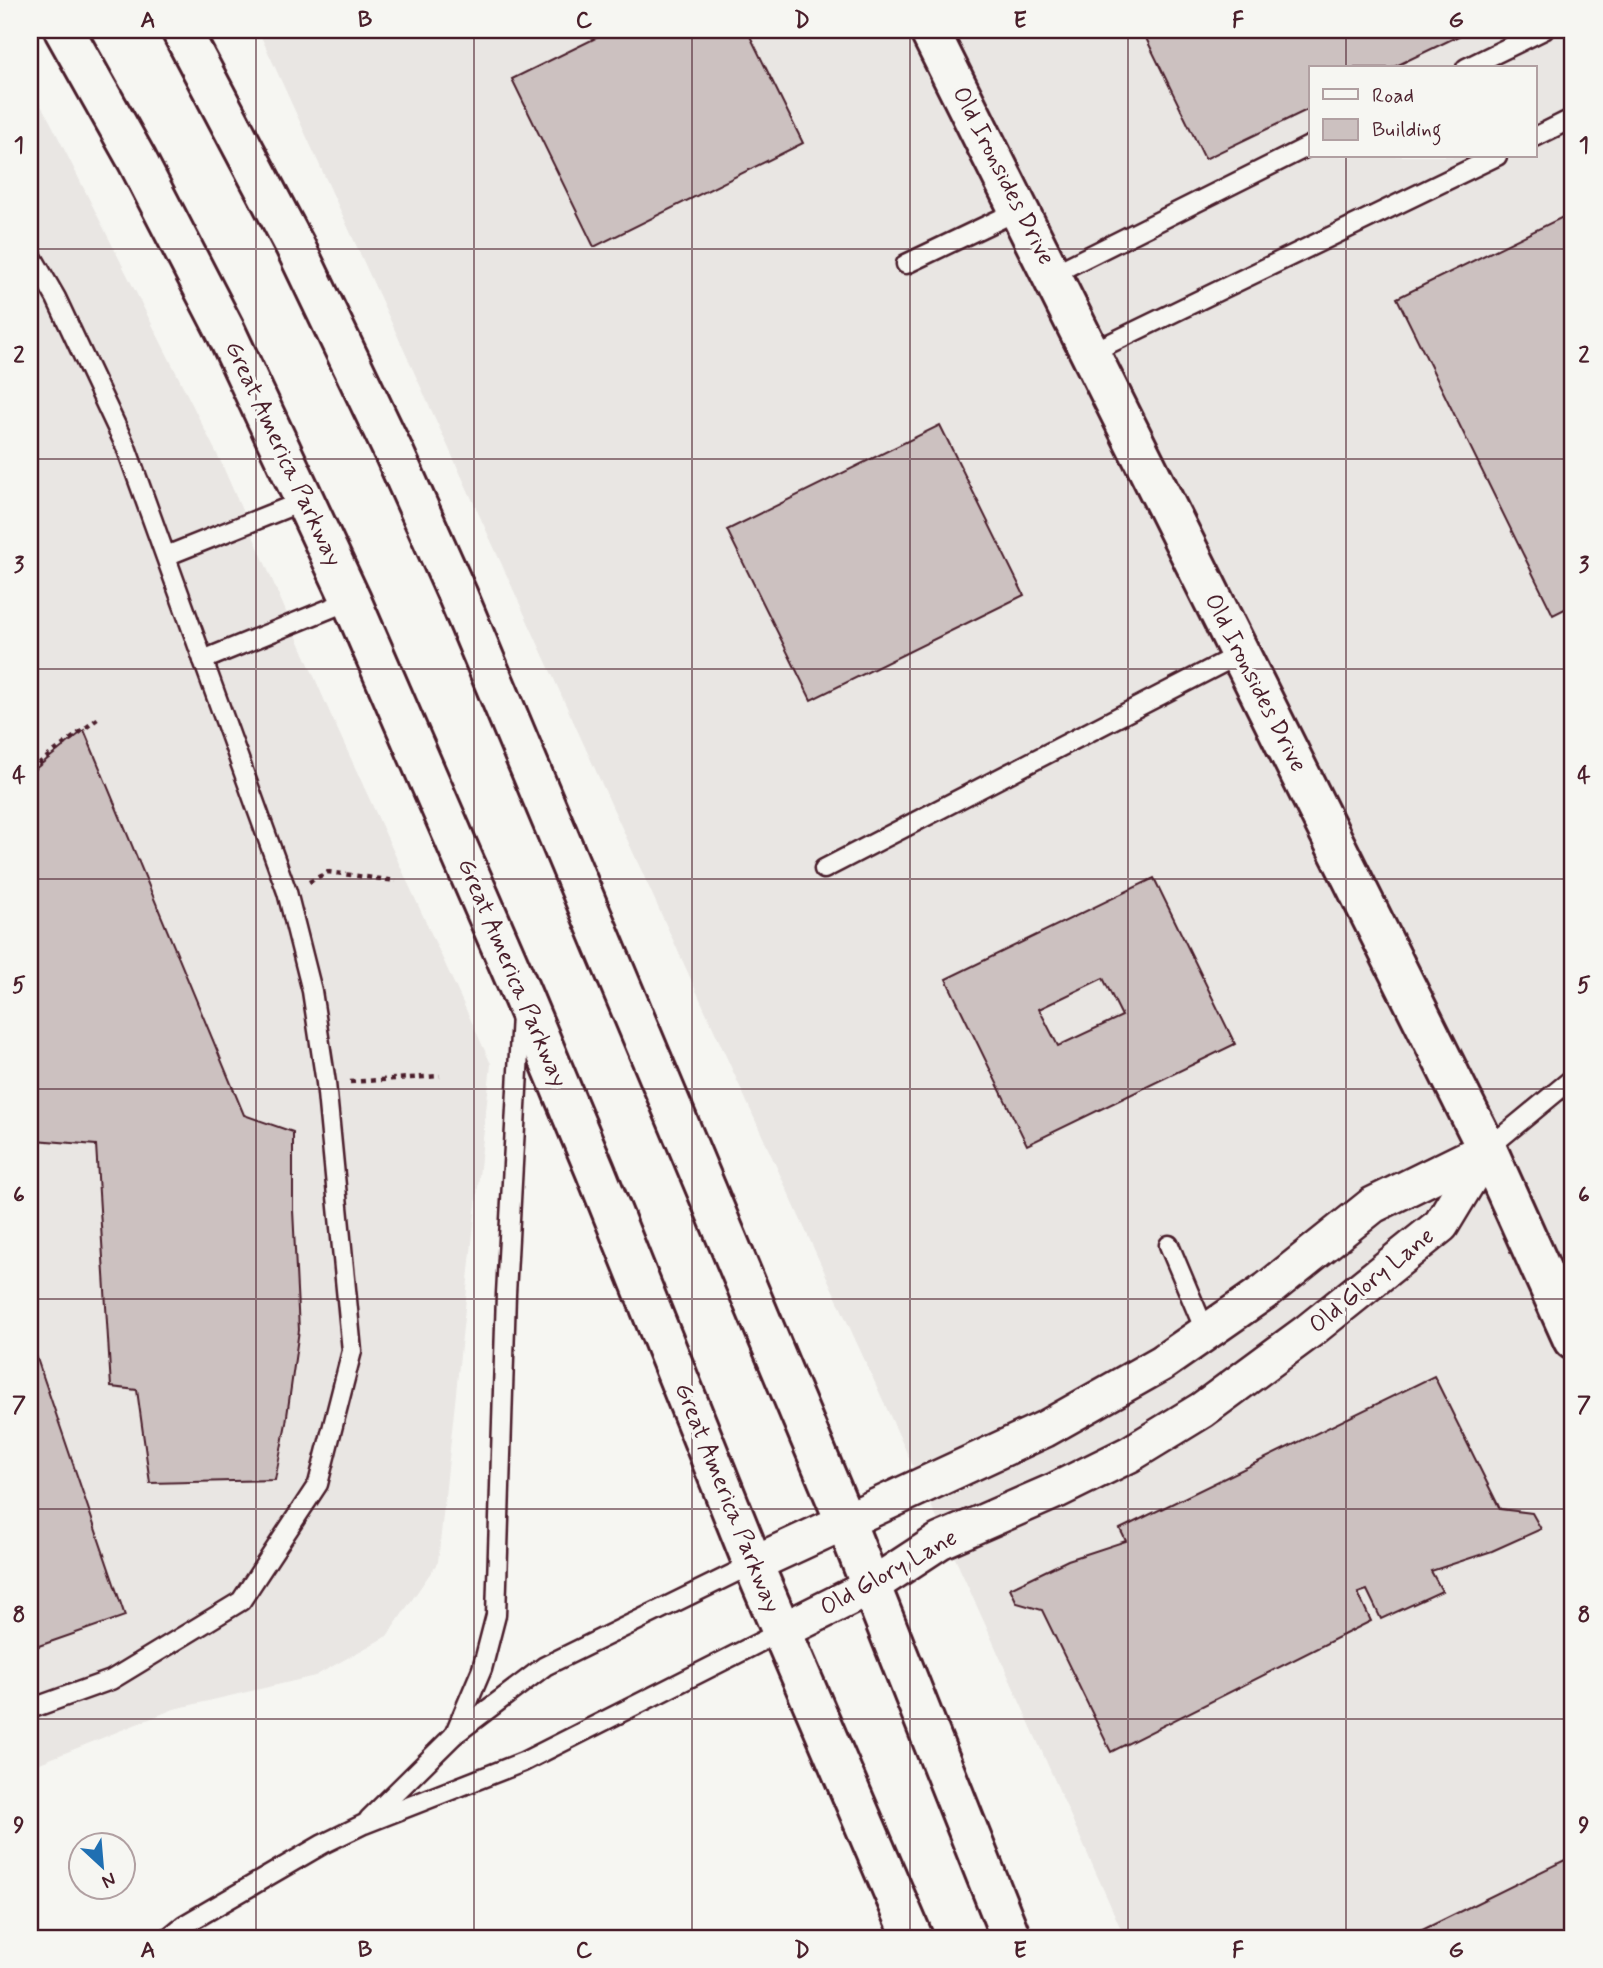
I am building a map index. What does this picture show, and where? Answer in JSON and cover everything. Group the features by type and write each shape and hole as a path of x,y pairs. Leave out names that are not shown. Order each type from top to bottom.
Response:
{"main road":[{"name":"Great America Parkway","path":"64,30 137,160 225,330 351,600 522,995 753,1564 913,1938"},
{"path":"181,30 295,246 448,573 845,1521 1011,1938"},
{"name":"Old Ironsides Drive","path":"929,30 1487,1149 1573,1340"}],"street":[{"name":"Old Glory Lane","path":"753,1564 1045,1429 1162,1363 1267,1290 1373,1205 1487,1149"},
{"name":"Old Glory Lane","path":"782,1631 870,1587 940,1541 1118,1460 1202,1410 1310,1331 1441,1225 1487,1149"}],"lane":[{"path":"1470,66 1544,30"},
{"path":"1536,136 1573,118"},
{"path":"1053,274 1309,146"},
{"path":"1090,353 1493,158"},
{"path":"906,264 1019,210"},
{"path":"30,253 56,298 126,447 287,892 312,991 326,1083 352,1351 318,1484 241,1601 111,1680 30,1709"},
{"path":"166,556 306,500"},
{"path":"203,660 351,600"},
{"path":"824,869 1240,654"},
{"path":"454,1735 482,1669 496,1615 506,1294 522,995"},
{"path":"1487,1149 1573,1078"},
{"path":"1169,1245 1206,1333"},
{"path":"364,1824 454,1735 545,1665 753,1564"},
{"path":"168,1938 184,1925 256,1882 364,1824 523,1762 782,1631"}],"path":[{"path":"30,143 38,137"},
{"path":"30,770 100,717"},
{"path":"287,892 328,872 396,881"},
{"path":"326,1083 440,1076"}],"shaded area":[{"path":"258,30 1573,30 1573,1938 1125,1938 985,1624"},
{"path":"30,87 50,121 221,462 330,713 491,1064 438,1562 387,1636 315,1676 174,1709 30,1767"}],"building":[{"path":"612,30 747,30 803,143 594,247 512,79"},
{"path":"1142,30 1471,30 1396,66 1309,66 1309,109 1205,159"},
{"path":"1573,212 1573,605 1553,615 1397,298"},
{"path":"940,425 1024,595 811,700 727,530"},
{"path":"84,730 244,1115 293,1132 293,1210 299,1330 275,1480 150,1483 137,1390 111,1387 96,1145 35,1140 30,1126 30,773"},
{"path":"1154,878 1235,1044 1027,1145 946,979","holes":["1103,978 1122,1016 1058,1046 1039,1009"]},
{"path":"30,1338 125,1616 30,1649"},
{"path":"1434,1376 1500,1509 1532,1513 1541,1529 1492,1551 1431,1571 1442,1591 1381,1619 1367,1590 1358,1593 1371,1621 1111,1752 1042,1610 1017,1603 1010,1588 1068,1560 1126,1541 1120,1529"},
{"path":"1573,1856 1573,1938 1406,1938"}]}
